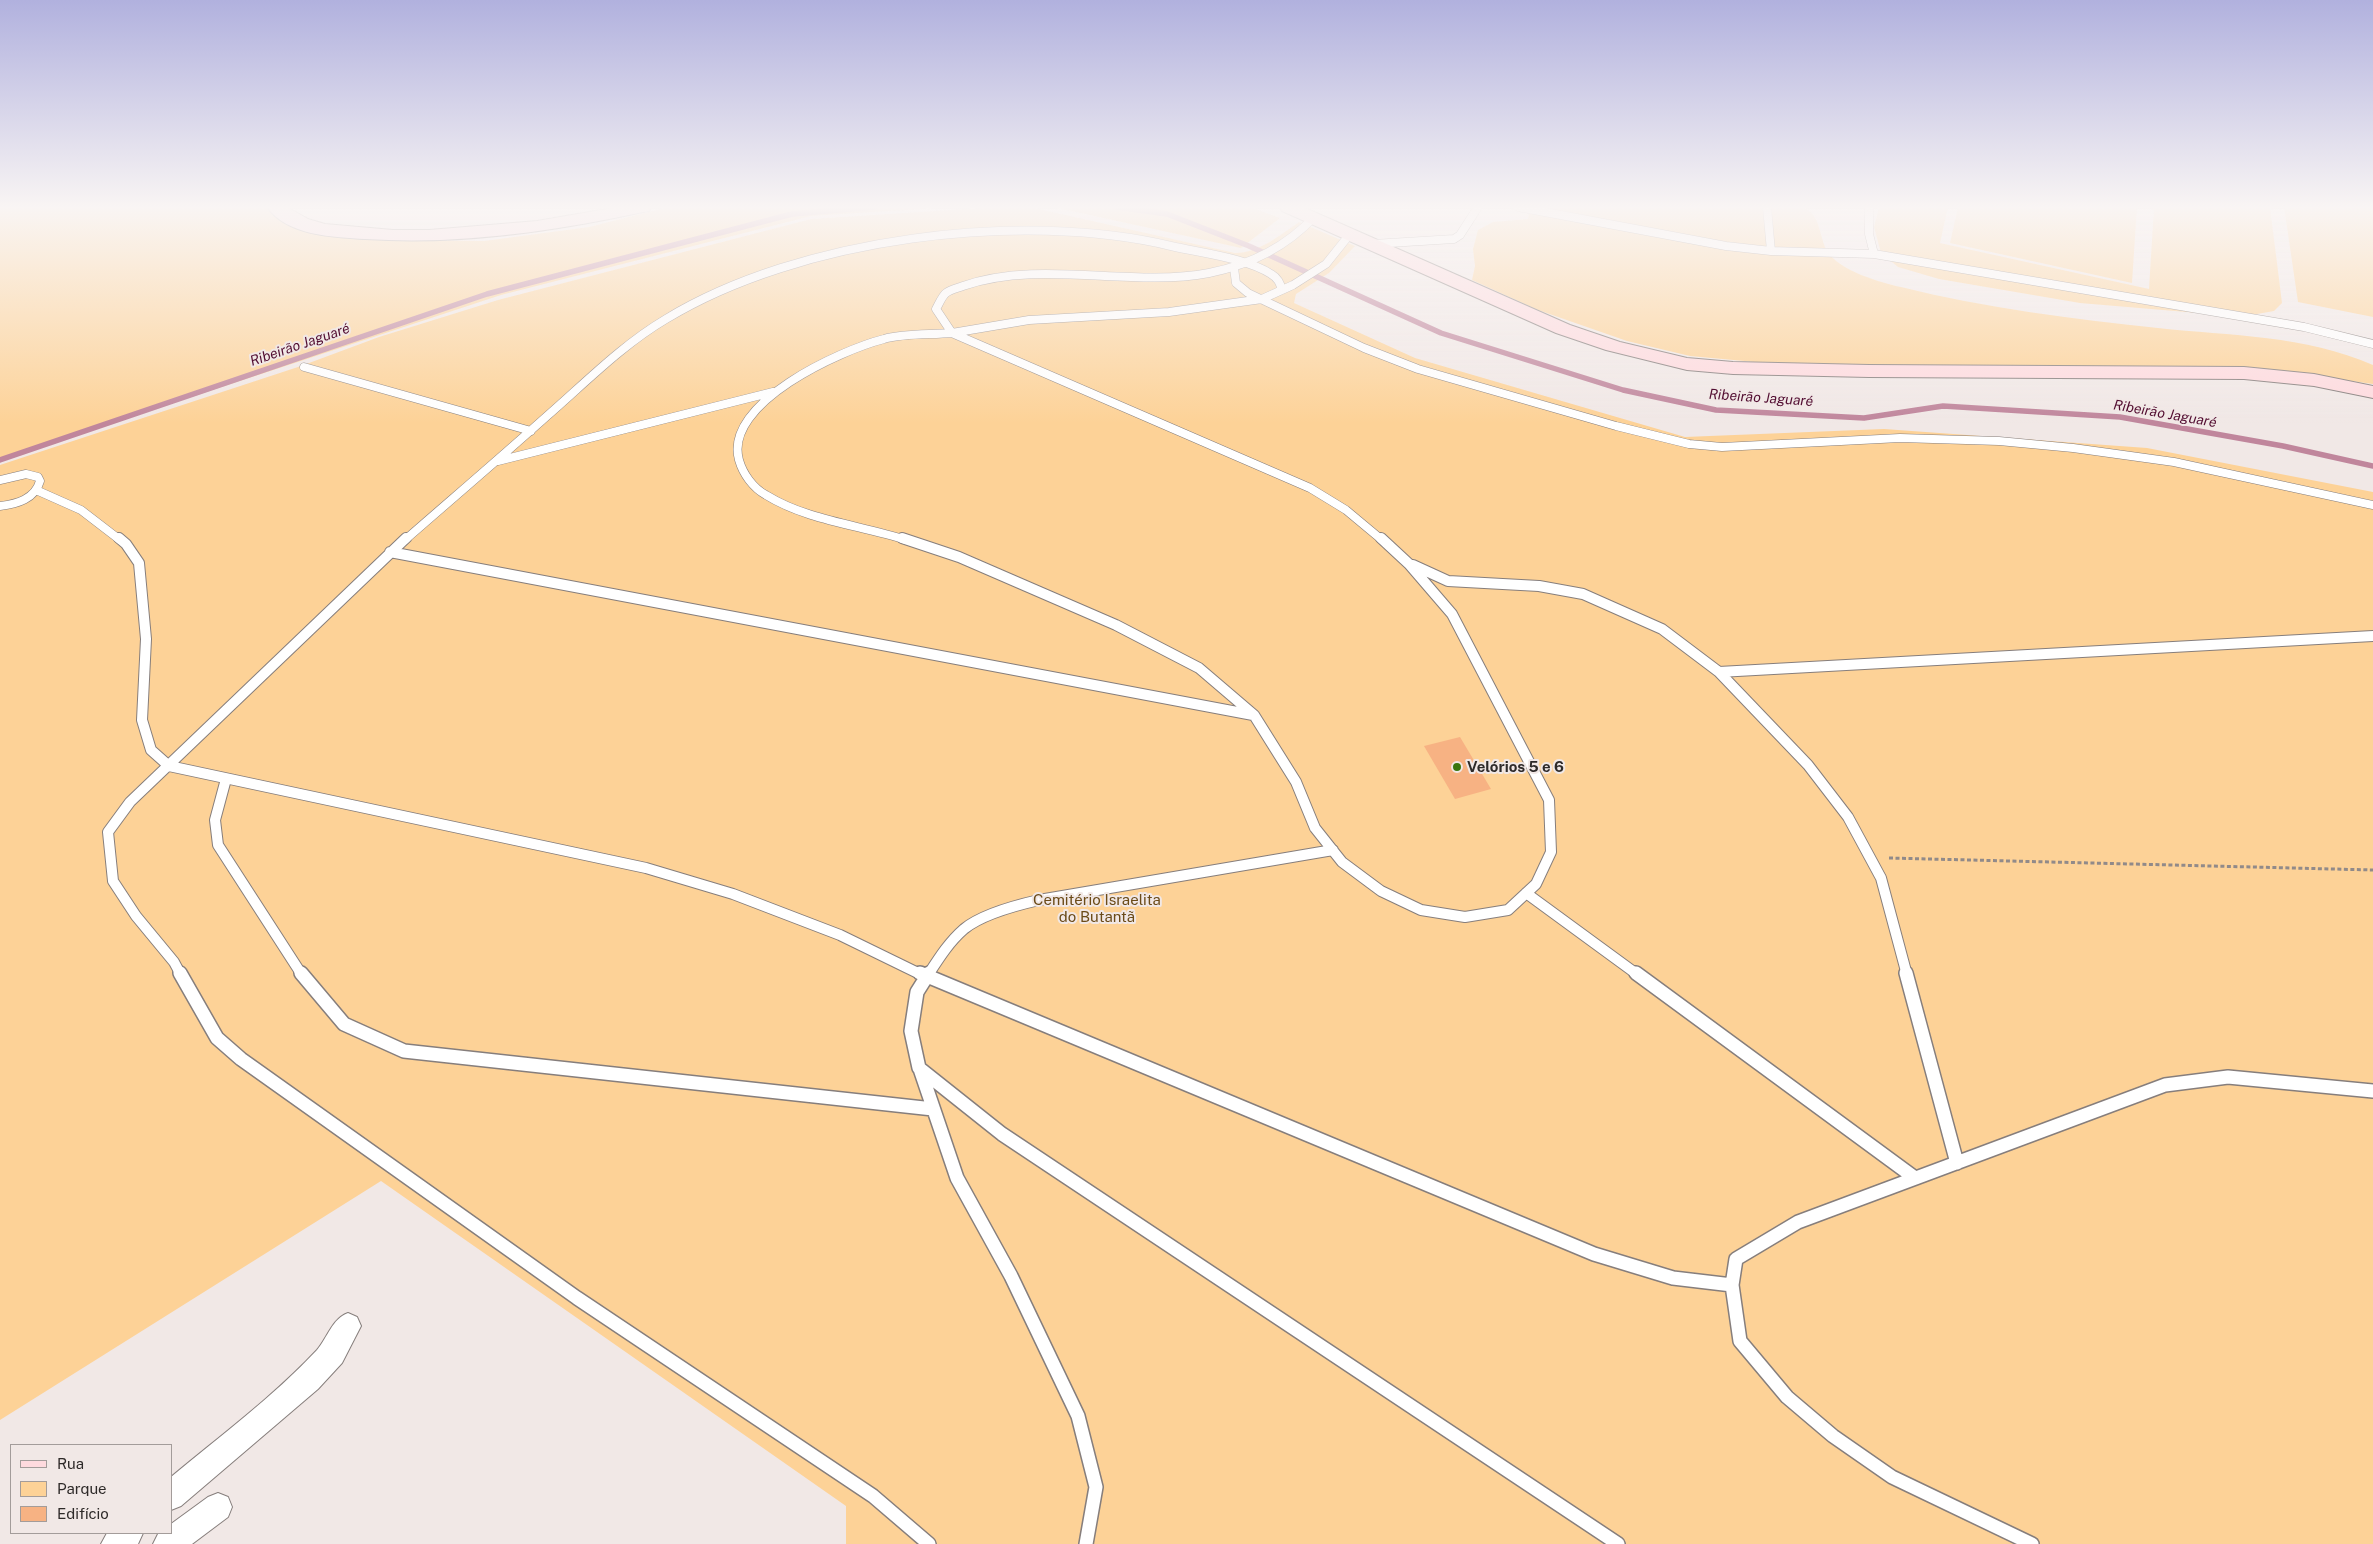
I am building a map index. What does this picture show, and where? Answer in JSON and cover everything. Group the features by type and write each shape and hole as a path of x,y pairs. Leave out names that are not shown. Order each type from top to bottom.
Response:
{"main road":[{"path":"1451,279 1563,329 1612,346 1687,364 1733,368 2244,373 2314,380 2373,392"}],"street":[{"path":"172,1495 308,1379 332,1353 348,1326"},
{"path":"168,1544 218,1507"},
{"path":"116,1544 127,1534"}],"lane":[{"path":"750,279 733,285 666,319 615,356 497,461 390,552 130,802 108,832 113,881 136,916 174,962 217,1038 241,1059 577,1298 872,1496 929,1544"},
{"path":"1000,279 978,282 948,293 940,298 935,306 936,315 952,333 1310,488 1346,510 1410,564 1452,614 1549,800 1551,852 1536,884 1508,910 1465,917 1421,910 1381,891 1342,862 1315,828 1296,782 1254,715 1199,668 1116,625 959,557 880,531 806,513 765,494 743,473 738,455 740,433 756,408 774,392 837,356 868,344 904,336 952,333 1029,320 1169,312 1262,298 1293,286 1303,279"},
{"path":"1233,279 1237,286 1248,293 1364,348 1418,369 1616,426 1689,444 1722,447 1900,438 2018,443 2174,462 2373,505"},
{"path":"1277,279 1282,290"},
{"path":"2022,279 2304,327 2373,344"},
{"path":"304,367 531,431"},
{"path":"497,461 774,392"},
{"path":"0,480 17,474 33,474 40,480 36,490 21,500 0,506"},
{"path":"36,490 81,510 126,544 139,563 146,638 142,720 151,750 169,766 646,868 733,894 840,935 927,977 1594,1254 1673,1278 1732,1285"},
{"path":"390,552 1254,715"},
{"path":"1410,564 1448,581 1539,586 1583,594 1662,629 1719,672 1808,765 1848,818 1881,878 1957,1163"},
{"path":"1719,672 2373,636"},
{"path":"226,779 216,816 214,834 218,845 303,976 344,1024 404,1051 933,1109"},
{"path":"1086,1544 1096,1487 1078,1416 1010,1276 957,1178 919,1068 911,1031 917,992 944,950 965,928 1007,908 1039,900 1333,850"},
{"path":"1526,893 1915,1178"},
{"path":"919,1068 1002,1134 1618,1544"},
{"path":"2032,1544 1892,1478 1834,1436 1787,1397 1740,1341 1732,1285 1736,1259 1798,1222 2165,1085 2228,1077 2373,1091"}],"path":[{"path":"1870,858 2373,870"}],"green space":[{"path":"0,279 564,279 501,295 0,460"},
{"name":"Cemitério Israelita do Butantã","path":"579,279 1319,279 1296,294 1294,303 1415,358 1685,437 1884,429 2147,448 2373,492 2373,1544 846,1544 846,1506 381,1181 0,1420 0,465 301,366 379,337 498,300"},
{"path":"1874,279 1964,301 2061,317 2294,342 2347,355 2373,365 2373,384 2251,367 2086,369 1766,363 1690,356 1627,341 1538,310 1472,280"},
{"path":"1939,279 2104,279 2149,289 2150,279 2279,279 2282,303 2274,311 2257,314 2222,315 2080,303"},
{"path":"2114,279 2132,279 2132,283"},
{"path":"2295,279 2373,279 2373,317 2298,302"}],"building":[{"name":"Velórios 5 e 6","path":"1460,737 1491,789 1455,799 1424,746"}],"waterway":[{"name":"Ribeirão Jaguaré","path":"0,460 487,294 544,279"},
{"name":"Ribeirão Jaguaré","path":"1322,279 1441,333 1623,390 1716,410 1864,418 1943,406 2120,417 2283,446 2373,466"}],"place":[{"name":"Velórios 5 e 6","path":"1457,767"}]}
